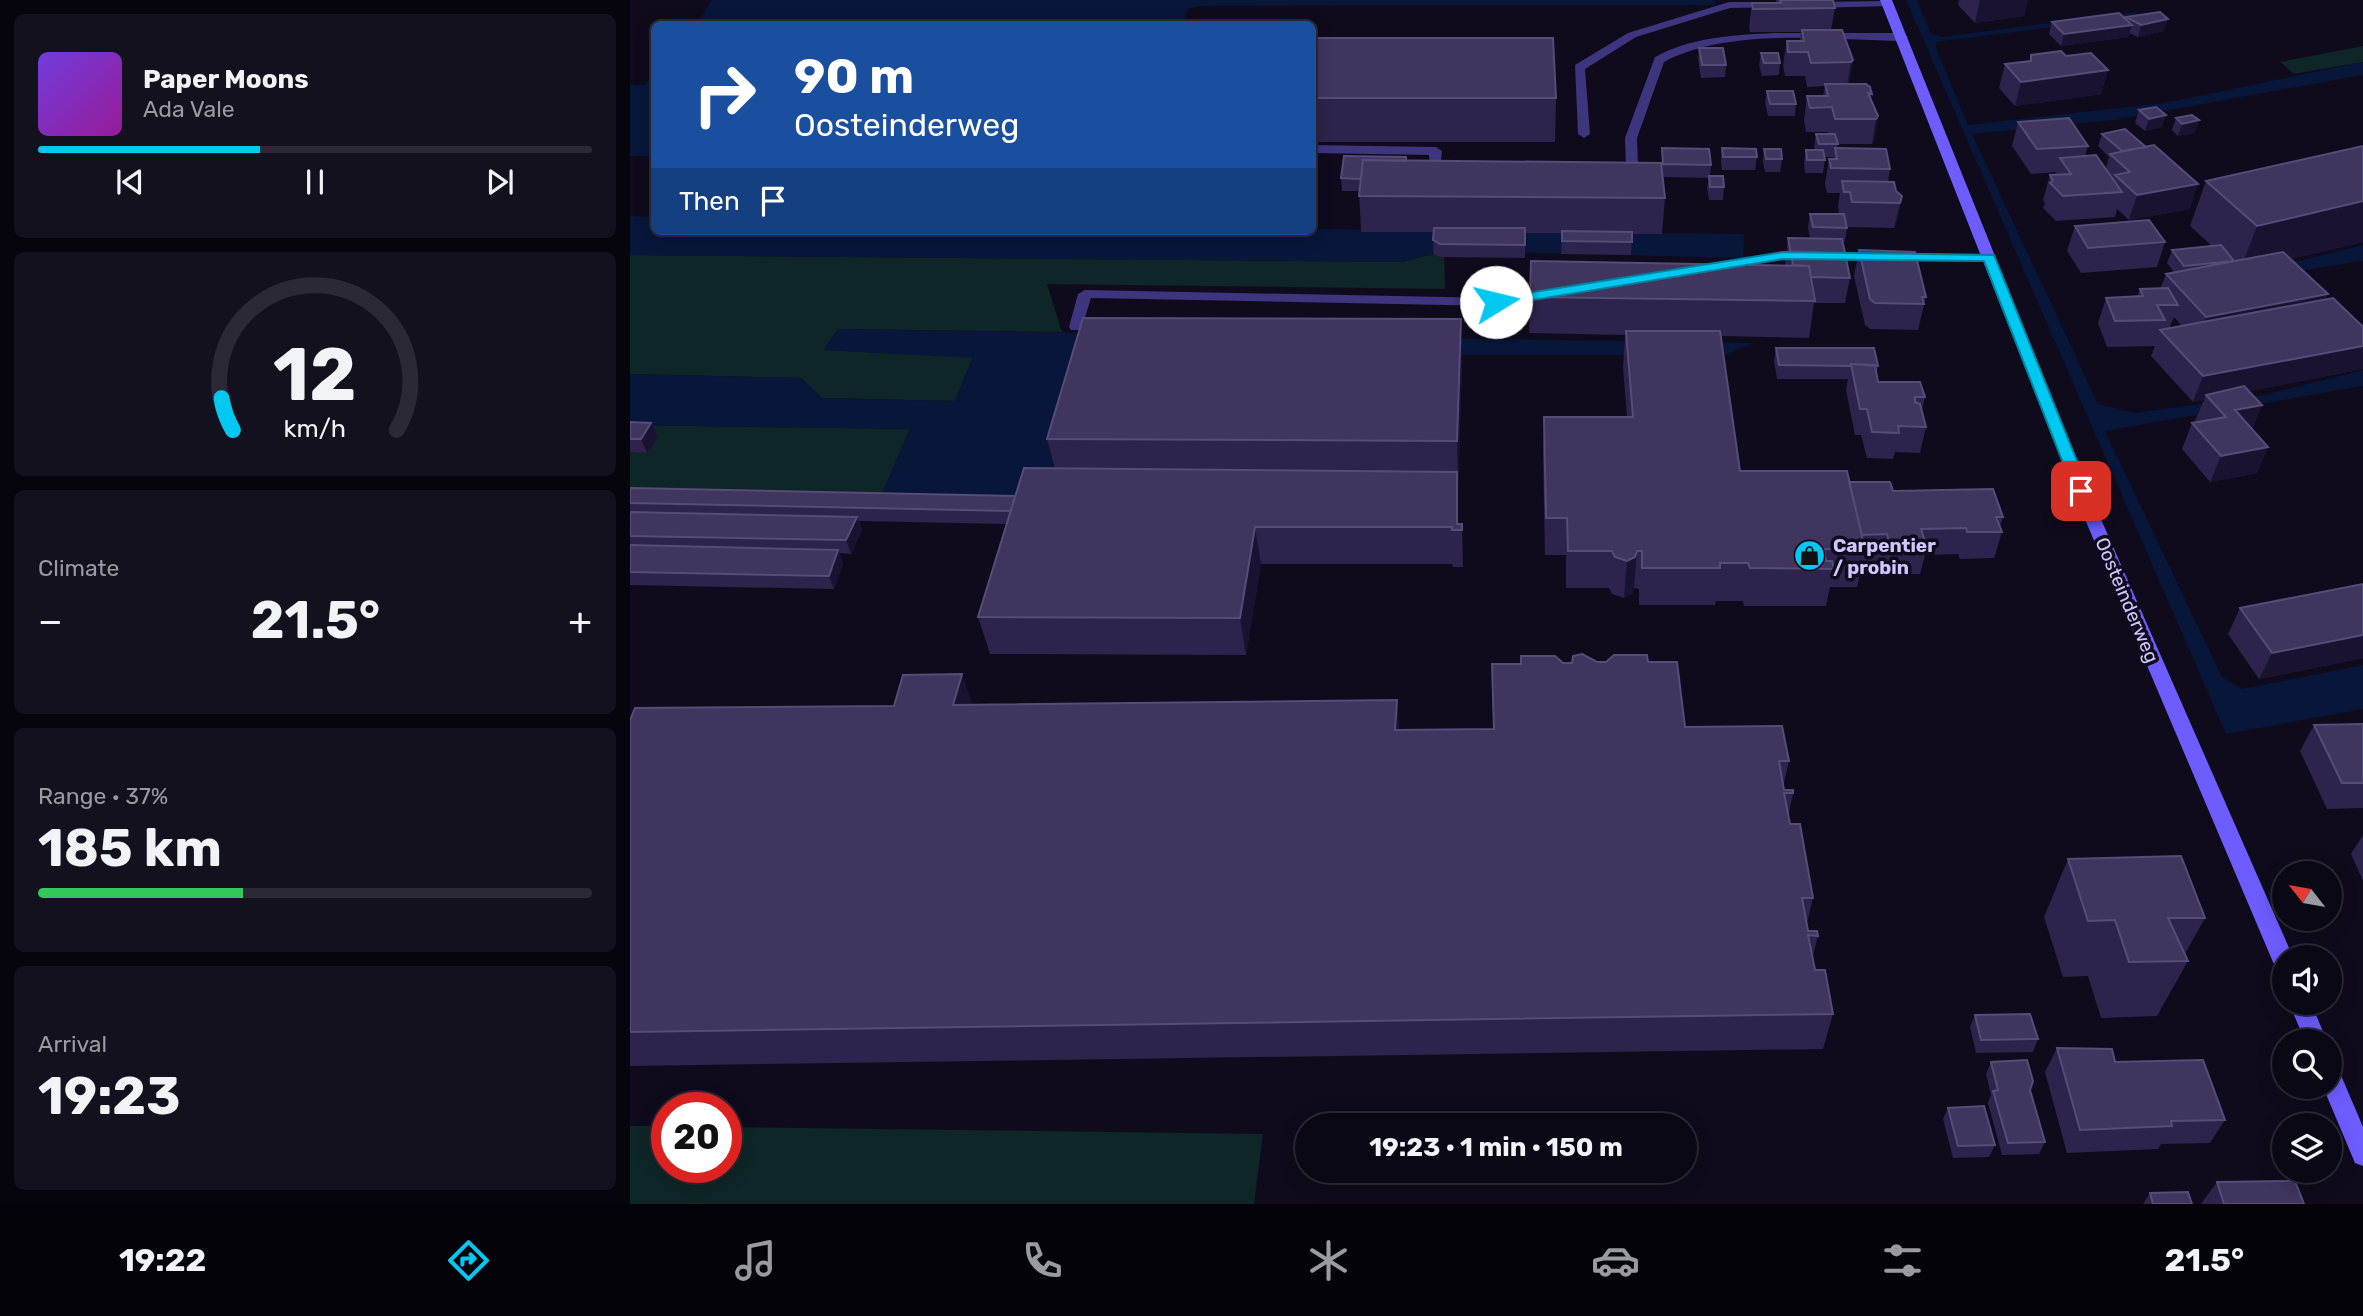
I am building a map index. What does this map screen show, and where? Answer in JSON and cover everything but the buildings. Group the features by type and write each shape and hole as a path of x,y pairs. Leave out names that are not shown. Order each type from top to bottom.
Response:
{"street":[{"name":"Oosteinderweg","path":"1887,2 2092,517 2277,945"},
{"path":"2340,1099 2363,1155"}],"lane":[{"path":"1584,134 1578,68 1632,35 1729,5 1887,2"},
{"path":"1631,166 1631,138 1659,60 1668,52 1722,39 1902,37"},
{"path":"1316,149 1436,151 1435,166"},
{"path":"1688,271 1783,256 1989,258"},
{"path":"1076,327 1085,294 1496,302 1564,291"}],"green space":[{"path":"2363,46 2363,62 2294,74 2280,62"},
{"path":"1444,251 1445,289 1047,284 1062,332 839,329 824,350 973,357 955,401 822,398 801,378 630,374 630,255 1402,262"},
{"path":"630,425 910,429 877,505 630,499"},
{"path":"630,1126 651,1126 651,1183 742,1183 742,1127 1263,1134 1254,1204 630,1204"}],"water":[{"path":"712,0 1715,0 1716,5 1201,6 1189,8 1183,21 698,21"},
{"path":"1906,0 1917,0 1931,34 1942,37 2135,12 2140,16 1936,42 1936,48 1968,125 2164,103 2363,62 2363,75 2114,120 1972,134 2098,404 2135,413 2264,395 2363,370 2363,386 2105,431 2222,677 2242,689 2363,665 2363,709 2226,734"},
{"path":"651,77 651,156 630,156 630,85 644,85"},
{"path":"630,216 651,217 651,235 1316,235 1316,229 1744,234 1743,258 1444,251 1402,262 630,255"},
{"path":"2363,245 2363,261 2282,274 2274,267"},
{"path":"838,329 1755,343 1724,355 1462,355 1056,515 877,505 910,429 630,425 630,374 801,378 822,398 955,401 973,358 823,350"}],"place":[{"name":"Carpentier / probin","path":"1810,556"}],"route":[{"path":"1496,302 1783,256 1989,258 2081,491"}]}
